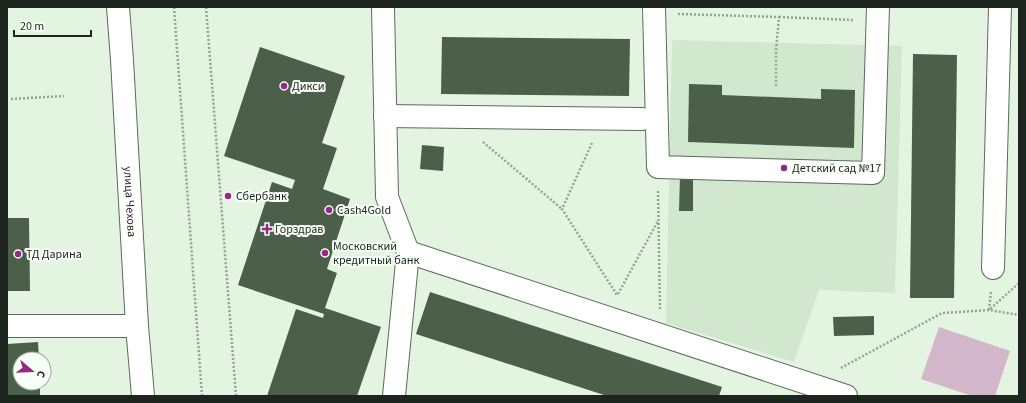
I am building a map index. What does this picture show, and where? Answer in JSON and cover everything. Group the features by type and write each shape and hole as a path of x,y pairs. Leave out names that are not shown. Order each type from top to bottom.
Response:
{"street":[{"name":"улица Чехова","path":"118,7 137,326 143,396"},
{"path":"383,7 387,197 408,252 394,396"},
{"path":"993,268 1000,7"},
{"path":"654,10 658,167 873,173 878,14"},
{"path":"385,116 642,119"},
{"path":"408,252 661,335 799,386 846,396"},
{"path":"7,326 65,334 137,326"}],"path":[{"path":"174,7 202,396"},
{"path":"206,7 236,396"},
{"path":"654,10 779,17 878,14"},
{"path":"776,88 776,51 779,17"},
{"path":"11,99 64,96"},
{"path":"454,117 562,209 618,294"},
{"path":"562,209 603,119"},
{"path":"658,167 661,335"},
{"path":"610,318 618,294 659,219"},
{"path":"989,310 1019,283"},
{"path":"799,386 942,313 989,310 1019,315"}],"shaded area":[{"name":"Детский сад №17","path":"672,40 902,46 895,293 819,290 794,362 666,323"},
{"path":"939,327 1010,351 995,396 972,396 921,379"}],"building":[{"path":"442,37 630,39 629,96 441,94"},
{"path":"260,47 345,76 322,143 337,148 323,189 350,199 327,269 337,273 325,308 381,327 357,396 267,396 296,309 323,318 324,314 238,285 272,182 292,189 295,180 224,156"},
{"path":"913,54 957,55 954,298 910,298"},
{"path":"689,84 722,85 722,95 821,99 821,89 855,90 854,148 688,142"},
{"path":"422,145 444,147 443,171 420,169"},
{"path":"680,176 693,176 693,211 679,211"},
{"name":"ТД Дарина","path":"7,218 29,218 30,291 7,291"},
{"path":"430,292 722,387 719,396 607,396 416,334"},
{"path":"874,316 874,335 834,336 833,317"},
{"path":"38,342 39,351 12,351 12,391 40,391 40,396 7,396 7,344"}],"place":[{"name":"Дикси","path":"284,86"},
{"name":"Детский сад №17","path":"784,168"},
{"name":"Сбербанк","path":"228,196"},
{"name":"Cash4Gold","path":"329,210"},
{"name":"Горздрав","path":"267,229"},
{"name":"Московский кредитный банк","path":"325,253"},
{"name":"ТД Дарина","path":"18,254"}]}
